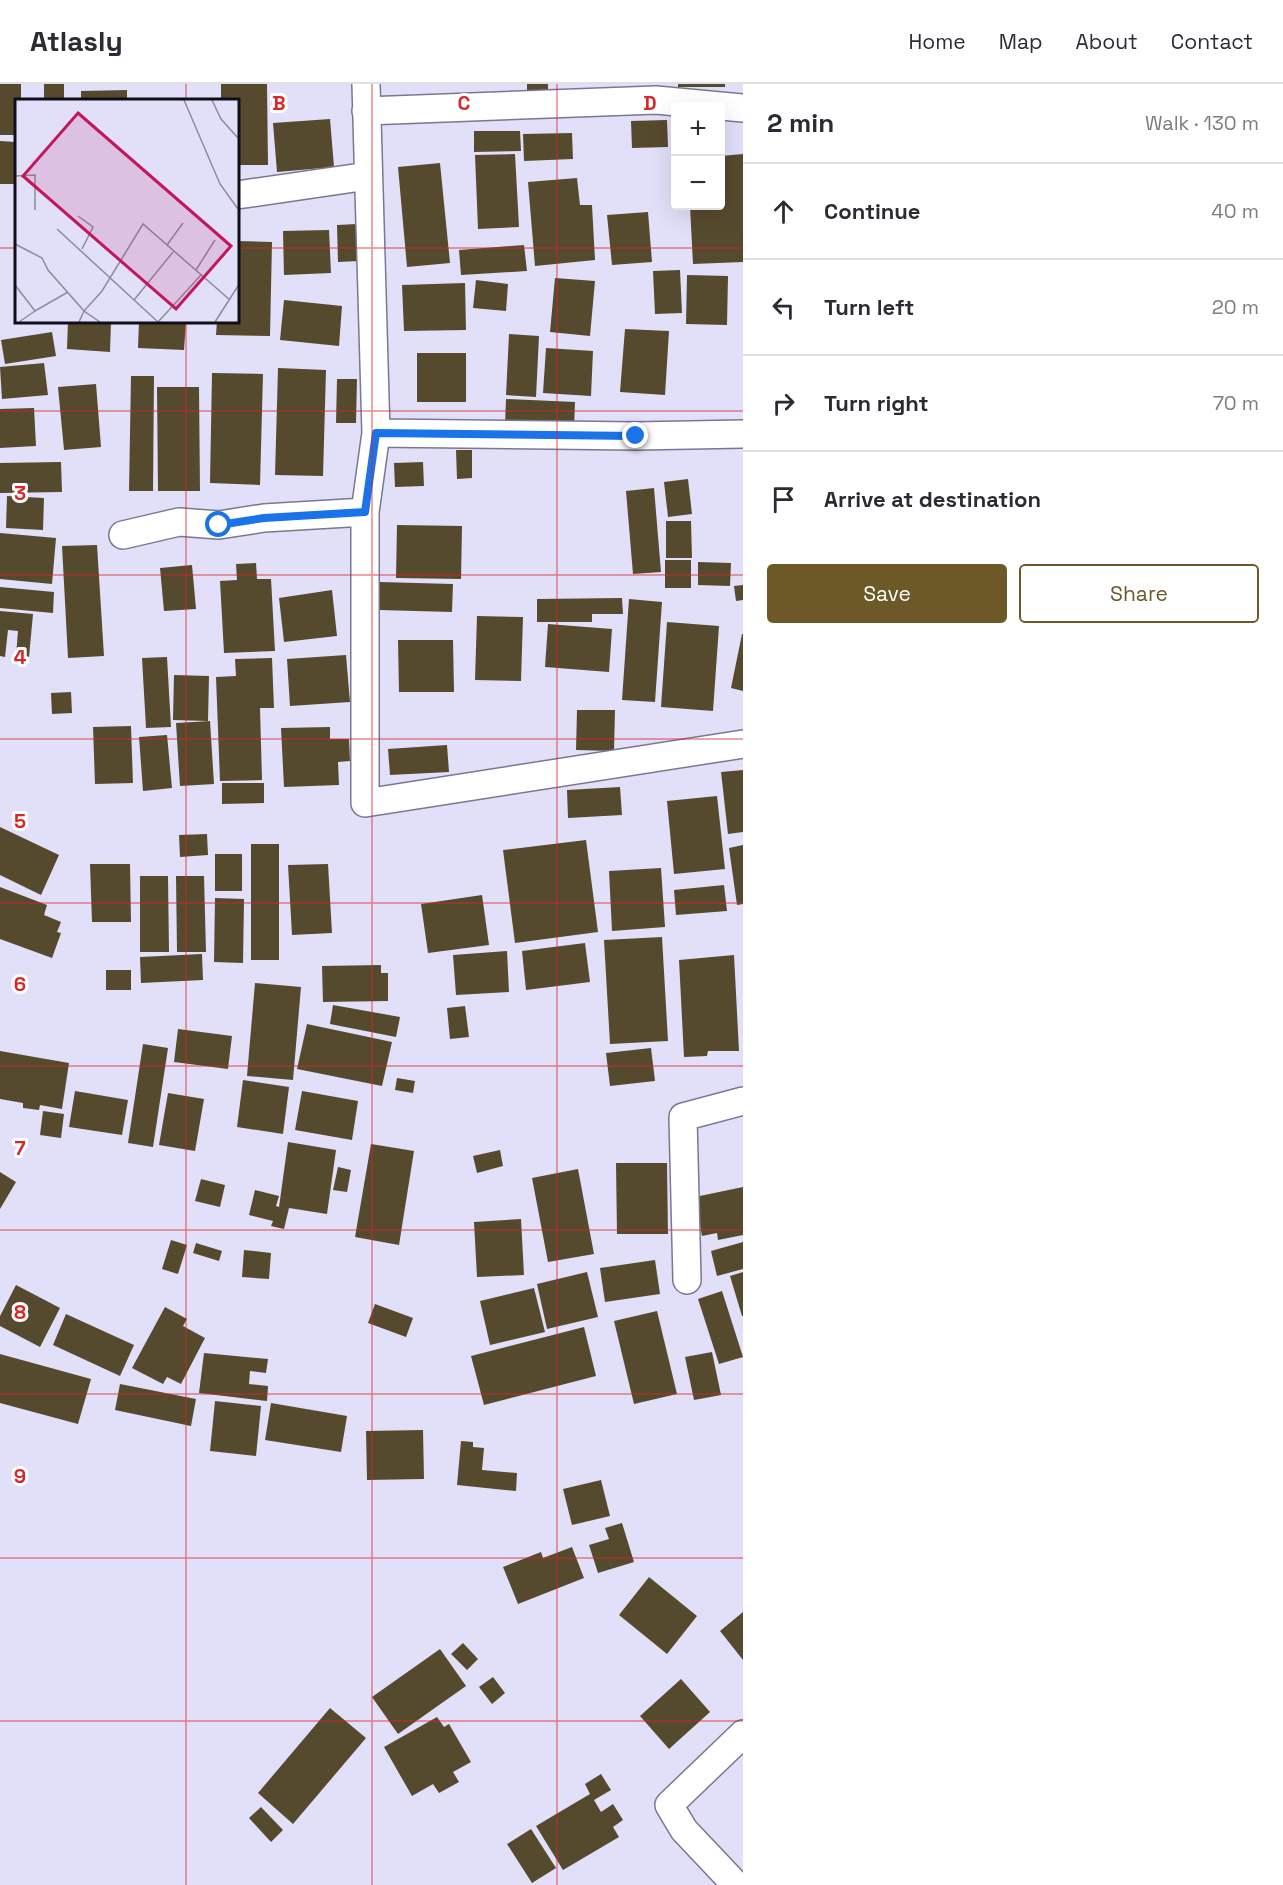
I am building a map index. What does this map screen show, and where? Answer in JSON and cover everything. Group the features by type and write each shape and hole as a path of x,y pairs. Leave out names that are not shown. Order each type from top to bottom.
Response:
{"street":[{"path":"366,84 376,433 365,512 365,803 743,744"},
{"path":"366,111 656,100 743,108"},
{"path":"238,195 368,176"},
{"path":"376,433 624,436 743,434"},
{"path":"123,535 179,522 219,525 264,518 365,512"},
{"path":"687,1280 683,1117 743,1101"},
{"path":"736,1885 684,1830 669,1805 743,1734"}],"building":[{"path":"0,84 21,84 21,99 15,99 15,135 0,135"},
{"path":"44,84 64,84 64,99 44,99"},
{"path":"221,84 267,84 268,165 238,165 238,99 221,99"},
{"path":"527,84 548,84 548,93 527,93"},
{"path":"678,84 725,84 725,87 678,87"},
{"path":"127,90 127,99 81,99 81,91"},
{"path":"330,119 334,167 277,172 273,123"},
{"path":"667,120 668,147 632,148 631,121"},
{"path":"474,131 520,131 521,151 474,152"},
{"path":"572,133 573,159 524,161 523,134"},
{"path":"0,141 15,142 15,184 0,184"},
{"path":"515,154 519,227 478,229 475,155"},
{"path":"743,154 743,262 693,264 690,210 725,210 725,156"},
{"path":"440,163 450,263 407,267 398,167"},
{"path":"577,178 580,205 592,205 595,260 535,266 528,182"},
{"path":"648,212 652,262 612,265 607,215"},
{"path":"357,224 359,261 338,262 337,225"},
{"path":"329,230 331,273 284,275 283,231"},
{"path":"238,241 272,242 270,336 216,335 217,322 238,322"},
{"path":"524,245 527,271 461,275 459,250"},
{"path":"680,270 682,313 655,314 653,271"},
{"path":"687,275 728,276 727,325 686,324"},
{"path":"555,278 595,281 590,336 550,332"},
{"path":"476,280 508,284 506,311 473,308"},
{"path":"465,283 466,330 404,331 402,285"},
{"path":"284,300 342,306 339,346 280,340"},
{"path":"68,322 111,322 110,352 67,349"},
{"path":"139,322 186,322 184,350 138,348"},
{"path":"625,329 669,331 665,395 620,392"},
{"path":"52,332 56,356 5,364 1,340"},
{"path":"509,334 539,336 536,397 506,395"},
{"path":"546,348 593,351 591,396 543,393"},
{"path":"417,353 466,353 466,402 417,402"},
{"path":"44,363 48,395 2,399 0,367"},
{"path":"278,368 326,370 323,476 275,475"},
{"path":"212,373 263,374 260,485 210,483"},
{"path":"131,376 154,376 153,491 129,491"},
{"path":"337,379 357,379 356,423 336,423"},
{"path":"96,384 101,447 64,450 58,387"},
{"path":"157,387 199,387 200,491 158,491"},
{"path":"506,399 575,402 574,429 505,426"},
{"path":"34,408 36,446 0,448 0,409"},
{"path":"456,450 472,450 472,478 457,479"},
{"path":"61,462 62,492 0,493 0,463"},
{"path":"423,462 424,486 395,487 394,463"},
{"path":"688,479 692,514 668,517 664,482"},
{"path":"654,488 661,572 633,574 626,491"},
{"path":"7,496 44,498 43,530 6,528"},
{"path":"666,521 691,521 692,558 666,558"},
{"path":"397,525 462,526 461,579 396,578"},
{"path":"0,533 56,538 52,584 0,579"},
{"path":"97,545 104,656 68,658 62,546"},
{"path":"665,560 691,560 691,588 665,588"},
{"path":"698,562 731,563 730,586 698,585"},
{"path":"256,563 257,579 271,579 275,651 224,653 220,581 237,580 236,564"},
{"path":"192,565 196,609 164,611 160,568"},
{"path":"380,582 453,584 452,612 379,610"},
{"path":"743,585 743,600 736,601 734,586"},
{"path":"0,587 54,592 53,613 0,608"},
{"path":"332,590 337,636 284,642 279,598"},
{"path":"622,598 623,614 592,614 592,622 537,622 537,599"},
{"path":"629,599 662,602 655,702 622,700"},
{"path":"0,611 33,614 29,657 16,656 18,631 8,630 5,657 0,656"},
{"path":"477,616 523,617 521,681 475,680"},
{"path":"667,622 719,626 713,711 661,707"},
{"path":"548,624 612,629 609,672 545,667"},
{"path":"743,634 743,691 731,688"},
{"path":"398,640 453,640 454,692 399,692"},
{"path":"346,655 350,702 290,706 287,659"},
{"path":"167,657 171,727 146,728 142,658"},
{"path":"272,658 274,708 260,708 262,780 220,781 216,677 236,676 235,659"},
{"path":"174,675 209,676 208,721 173,720"},
{"path":"71,692 72,713 52,714 51,693"},
{"path":"577,710 615,710 614,751 576,750"},
{"path":"210,721 214,784 180,786 176,723"},
{"path":"131,726 133,783 95,784 93,727"},
{"path":"330,727 330,739 349,739 350,761 338,762 339,785 284,787 281,728"},
{"path":"167,735 172,788 143,791 139,737"},
{"path":"447,745 449,772 390,775 388,749"},
{"path":"743,770 743,832 728,834 721,772"},
{"path":"222,783 264,783 264,803 222,804"},
{"path":"620,787 622,815 568,818 567,790"},
{"path":"717,796 725,869 674,874 667,801"},
{"path":"0,827 59,855 41,895 0,875"},
{"path":"207,834 208,855 180,857 179,835"},
{"path":"586,840 598,932 515,943 503,850"},
{"path":"251,844 279,844 279,960 251,960"},
{"path":"743,845 743,904 737,905 729,848"},
{"path":"215,854 242,854 242,891 215,891"},
{"path":"90,864 130,864 131,922 92,922"},
{"path":"328,864 332,933 292,935 288,865"},
{"path":"661,868 665,927 612,931 609,871"},
{"path":"140,876 168,876 169,952 140,952"},
{"path":"176,876 204,876 206,952 177,952"},
{"path":"724,885 727,911 676,915 674,890"},
{"path":"0,887 47,905 44,915 61,922 57,932 61,933 52,958 0,939"},
{"path":"482,895 489,945 428,953 421,904"},
{"path":"215,898 244,899 243,963 214,962"},
{"path":"662,937 668,1041 610,1044 604,940"},
{"path":"585,943 590,982 526,990 522,951"},
{"path":"507,951 509,992 456,995 453,955"},
{"path":"202,954 203,980 141,983 140,957"},
{"path":"734,955 739,1051 708,1051 707,1056 684,1057 679,960"},
{"path":"381,965 381,973 388,973 388,1001 323,1002 322,966"},
{"path":"106,970 131,970 131,990 106,990"},
{"path":"255,983 301,987 293,1080 247,1076"},
{"path":"333,1005 400,1017 396,1037 330,1024"},
{"path":"465,1006 469,1037 450,1039 447,1008"},
{"path":"307,1024 392,1042 382,1086 297,1069"},
{"path":"178,1029 232,1036 228,1069 174,1062"},
{"path":"143,1044 168,1048 153,1147 128,1143"},
{"path":"651,1048 655,1081 610,1086 606,1053"},
{"path":"0,1051 69,1063 62,1109 40,1105 39,1110 23,1108 23,1103 0,1099"},
{"path":"397,1078 415,1081 413,1093 395,1090"},
{"path":"243,1080 289,1087 283,1134 237,1127"},
{"path":"75,1091 128,1100 122,1135 69,1127"},
{"path":"302,1091 358,1101 352,1140 295,1130"},
{"path":"168,1093 204,1099 195,1151 159,1145"},
{"path":"43,1111 64,1114 61,1138 40,1135"},
{"path":"288,1142 336,1150 327,1214 289,1208 284,1229 271,1226 273,1221 249,1215 255,1190 279,1196 276,1206 279,1207"},
{"path":"371,1144 414,1151 399,1245 355,1237"},
{"path":"500,1150 503,1166 477,1173 473,1156"},
{"path":"616,1163 667,1163 668,1234 617,1234"},
{"path":"338,1167 351,1170 347,1192 333,1190"},
{"path":"578,1169 594,1254 548,1262 532,1178"},
{"path":"0,1172 16,1182 0,1209"},
{"path":"201,1179 225,1185 220,1207 195,1201"},
{"path":"743,1187 743,1235 718,1240 717,1233 702,1236 695,1197"},
{"path":"521,1219 524,1275 477,1277 474,1222"},
{"path":"171,1240 187,1245 178,1274 162,1269"},
{"path":"743,1242 743,1269 717,1276 711,1251"},
{"path":"196,1243 222,1251 219,1261 193,1253"},
{"path":"244,1250 271,1253 269,1279 242,1277"},
{"path":"655,1260 660,1294 605,1302 600,1268"},
{"path":"587,1272 598,1317 547,1329 537,1284"},
{"path":"743,1272 743,1316 742,1316 730,1276"},
{"path":"16,1285 60,1308 40,1347 0,1326 0,1316"},
{"path":"534,1288 545,1332 490,1345 480,1301"},
{"path":"722,1291 743,1357 719,1364 698,1299"},
{"path":"375,1304 413,1318 406,1337 368,1323"},
{"path":"165,1307 187,1319 183,1326 205,1338 181,1384 167,1377 163,1384 132,1368"},
{"path":"657,1311 677,1394 634,1404 614,1321"},
{"path":"66,1314 134,1345 120,1376 53,1345"},
{"path":"584,1327 596,1376 484,1405 471,1356"},
{"path":"712,1352 721,1395 694,1400 685,1357"},
{"path":"204,1353 268,1359 266,1373 250,1371 249,1384 268,1386 267,1401 199,1393"},
{"path":"0,1354 91,1379 78,1424 0,1403"},
{"path":"120,1384 196,1399 191,1426 115,1410"},
{"path":"215,1401 261,1406 256,1456 210,1451"},
{"path":"271,1403 347,1416 341,1452 265,1440"},
{"path":"423,1430 424,1479 367,1480 366,1431"},
{"path":"461,1441 473,1442 473,1447 484,1448 482,1470 517,1473 516,1491 457,1485"},
{"path":"601,1480 610,1516 572,1525 563,1489"},
{"path":"622,1523 634,1562 598,1573 589,1545 609,1539 605,1528"},
{"path":"572,1547 584,1578 518,1604 503,1567 541,1552 543,1558"},
{"path":"649,1577 697,1616 667,1654 619,1615"},
{"path":"743,1612 743,1660 720,1631"},
{"path":"463,1643 478,1659 467,1670 451,1654"},
{"path":"440,1649 466,1686 398,1734 372,1697"},
{"path":"493,1677 505,1693 492,1704 479,1687"},
{"path":"681,1679 710,1712 669,1749 640,1716"},
{"path":"330,1708 366,1738 293,1824 258,1793"},
{"path":"437,1717 444,1727 449,1724 471,1762 453,1772 459,1782 439,1793 433,1784 412,1796 384,1747"},
{"path":"601,1774 611,1790 594,1800 601,1812 613,1804 623,1820 613,1827 619,1837 563,1870 536,1826 590,1794 585,1784"},
{"path":"261,1807 283,1830 271,1842 249,1818"},
{"path":"531,1829 556,1868 532,1883 507,1844"}],"route":[{"path":"219,525 264,518 365,512 376,433 636,436"}]}
